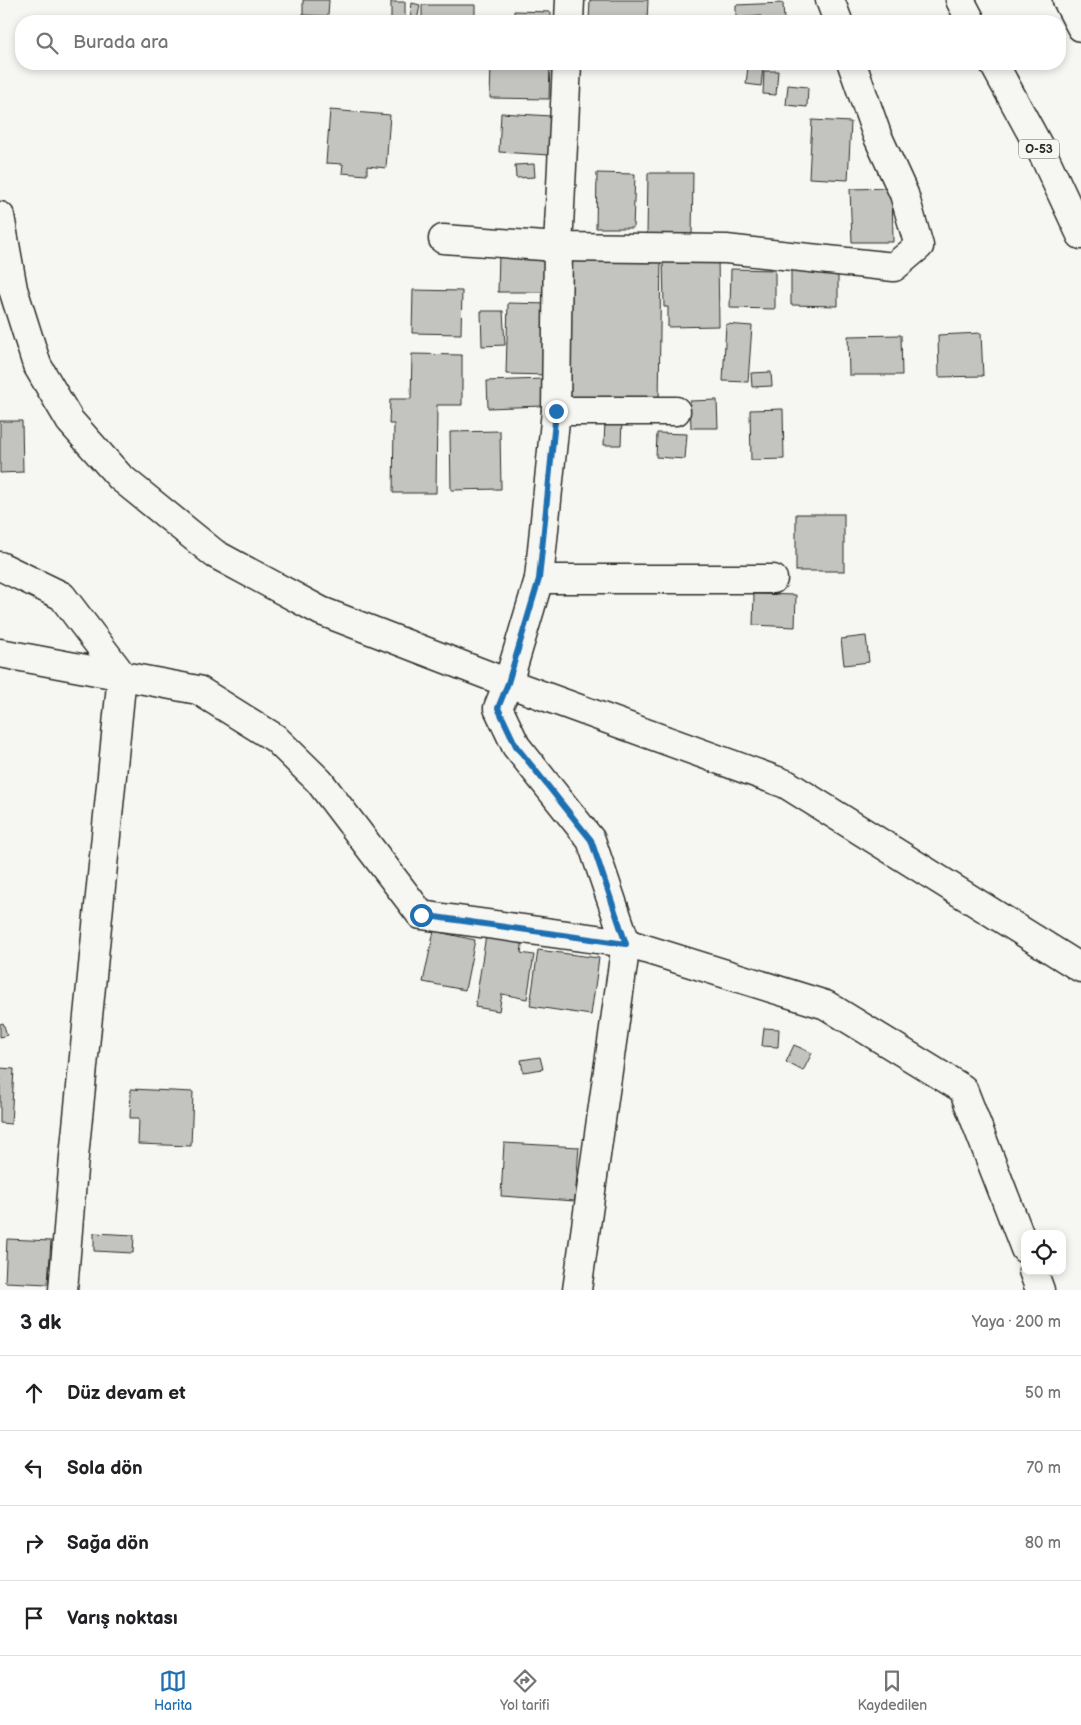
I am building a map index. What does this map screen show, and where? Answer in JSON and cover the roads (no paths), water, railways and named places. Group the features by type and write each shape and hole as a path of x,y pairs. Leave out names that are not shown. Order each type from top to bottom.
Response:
{"main road":[{"path":"569,15 570,0"},
{"path":"830,0 836,15"},
{"path":"960,0 968,15"},
{"path":"1067,0 1081,26"},
{"path":"568,70 558,247 556,411 539,579 508,683 498,708 516,746 591,840 626,944 577,1290"},
{"path":"443,239 558,247 726,249 894,267 919,246 904,194 877,135 854,70"},
{"name":"O-53","path":"997,70 1045,158 1081,236"},
{"path":"0,216 12,289 37,365 70,421 120,477 215,554 321,612 508,683 786,784 1081,968"},
{"path":"556,411 676,412"},
{"path":"0,566 62,596 122,675 74,1157 63,1290"},
{"path":"539,579 773,579"},
{"path":"0,653 198,690 275,738 319,781 421,915 626,944 826,1005 963,1089 1021,1240"},
{"path":"1034,1275 1040,1290"}]}
